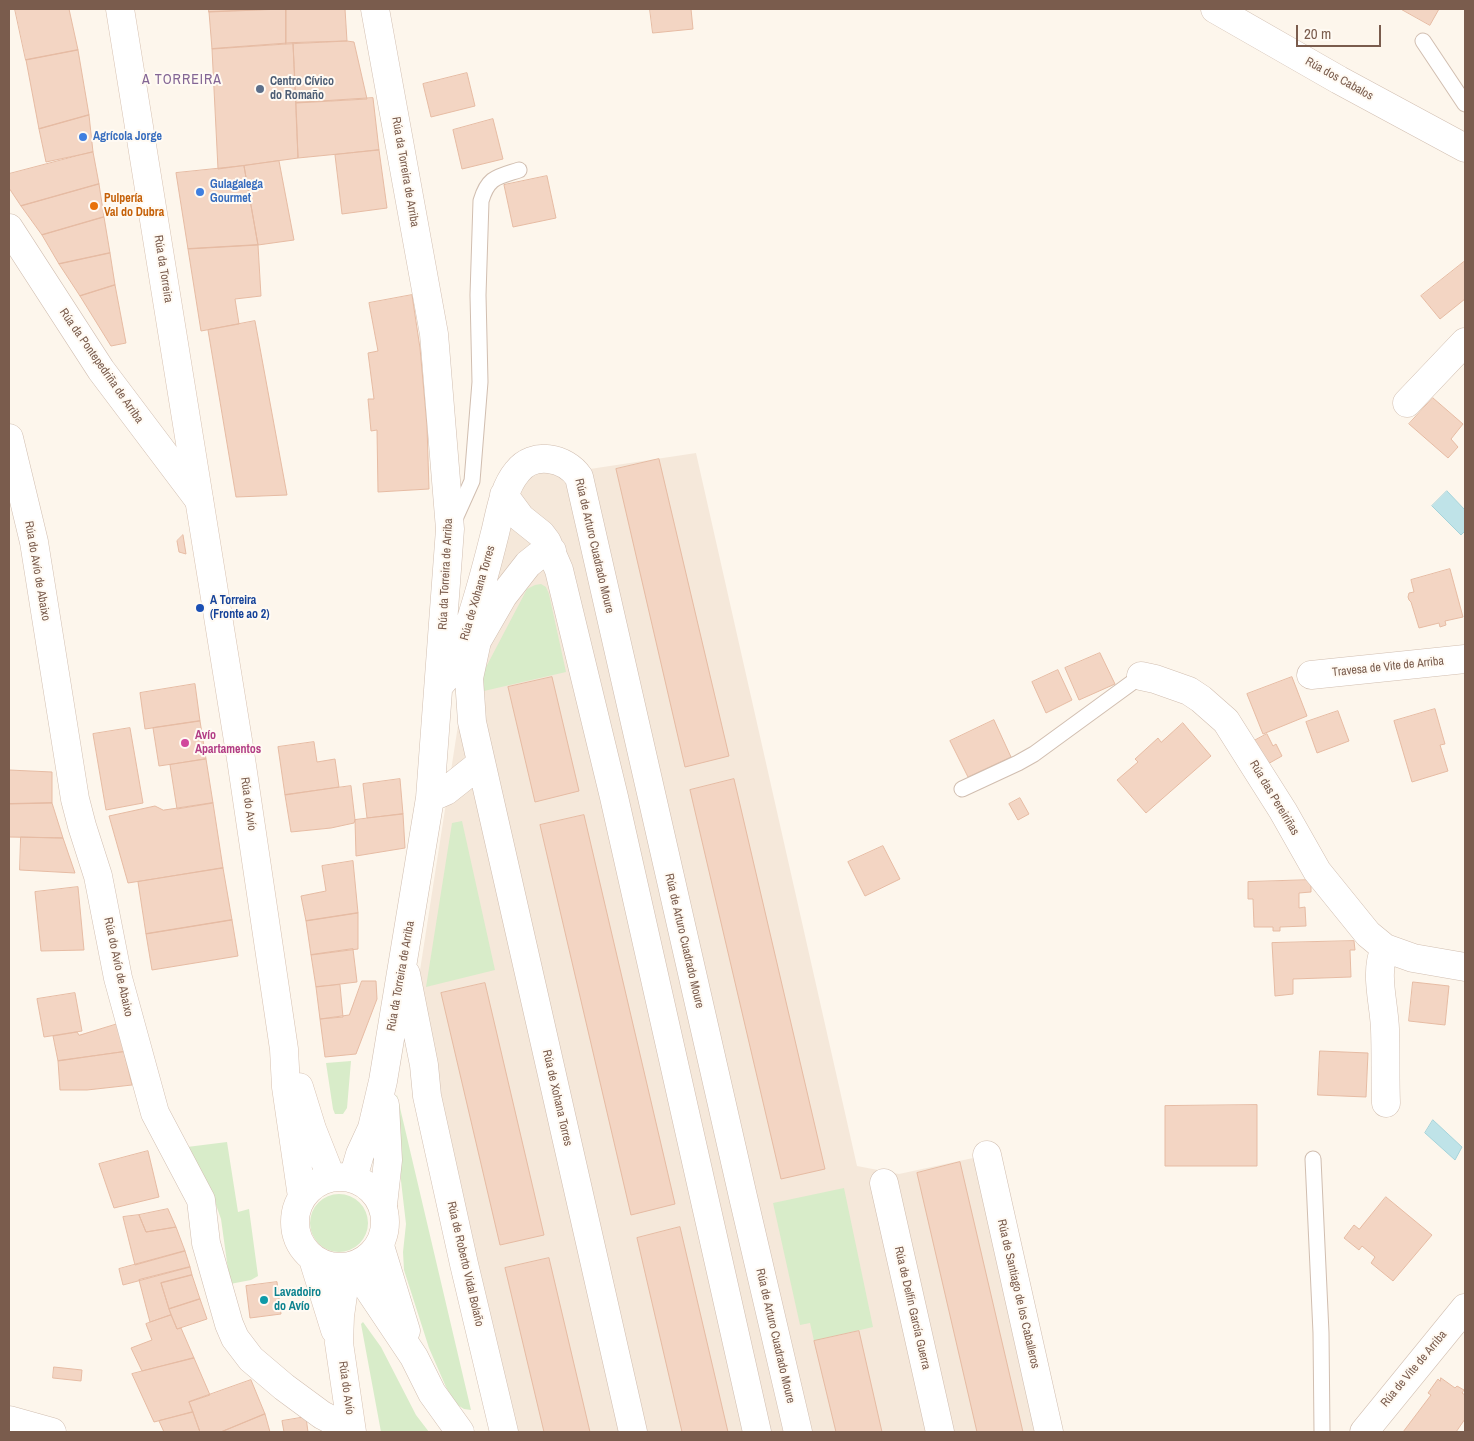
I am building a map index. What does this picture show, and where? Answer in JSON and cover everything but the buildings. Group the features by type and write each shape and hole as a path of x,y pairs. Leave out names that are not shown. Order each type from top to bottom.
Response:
{"street":[{"name":"Rúa da Torreira","path":"120,9 199,500"},
{"name":"Rúa da Torreira de Arriba","path":"342,1178 360,1154 372,1128 384,1077 403,963 430,798 450,530 434,334 375,9"},
{"name":"Rúa dos Cabalos","path":"1215,9 1465,148"},
{"name":"Rúa da Pontepedriña de Arriba","path":"9,228 101,370 199,500"},
{"path":"1407,403 1465,342"},
{"name":"Rúa do Avío de Abaixo","path":"9,438 34,542 75,799 98,876 118,978 155,1113 201,1200 208,1254 235,1338 251,1359 284,1387 322,1415 351,1431"},
{"name":"Rúa de Arturo Cuadrado Moure","path":"504,495 516,472 532,461 550,459 559,461 573,469 579,477 798,1432"},
{"path":"504,495 521,518 541,534 552,551 559,570 614,797 757,1432"},
{"name":"Rúa de Xohana Torres","path":"439,686 449,675 464,643 489,559 504,495"},
{"name":"Rúa do Avío","path":"199,500 243,769 284,1049 286,1086 302,1197"},
{"name":"Rúa de Xohana Torres","path":"552,551 538,556 528,564 503,596 477,641 469,678 472,722 480,764 634,1432"},
{"name":"Travesa de Vite de Arriba","path":"1311,675 1465,659"},
{"name":"Rúa das Pereiriñas","path":"1141,676 1189,691 1226,721 1317,871 1368,934 1385,948 1413,958 1465,967"},
{"path":"436,714 472,722"},
{"path":"430,798 446,792 480,764"},
{"path":"1385,948 1380,959 1379,973 1385,1028 1386,1103"},
{"name":"Rúa de Roberto Vidal Bolaño","path":"403,963 422,1057 427,1096 504,1432"},
{"name":"Rúa do Avío","path":"284,1049 298,1084 312,1129 342,1178"},
{"name":"Rúa de Roberto Vidal Bolaño","path":"384,1077 398,1068 410,1071 418,1079 427,1096"},
{"name":"Rúa da Torreira de Arriba","path":"383,1205 388,1160 384,1077"},
{"name":"Rúa de Santiago de los Caballeros","path":"987,1155 1049,1432"},
{"path":"342,1178 373,1190 383,1205 386,1216 385,1234 380,1246 369,1258 350,1267 331,1267 312,1259 302,1247 295,1233 294,1217 302,1197 315,1184 342,1178"},
{"name":"Rúa de Delfín García Guerra","path":"884,1183 940,1432"},
{"path":"380,1246 414,1357"},
{"name":"Rúa do Avío","path":"312,1259 340,1343"},
{"name":"Rúa do Avío","path":"350,1267 340,1316 340,1343 351,1431"},
{"path":"350,1267 414,1357 432,1393 460,1432"},
{"name":"Rúa de Vite de Arriba","path":"1364,1432 1465,1308"},
{"path":"9,1420 52,1432"}],"lane":[{"path":"1423,41 1465,104"},
{"path":"450,530 472,481 480,382 478,295 481,201 485,187 494,178 519,170"},
{"path":"962,790 1034,754 1141,676"},
{"path":"1313,1159 1321,1333 1322,1432"}],"shaded area":[{"path":"559,449 590,469 696,453 857,1166 899,1174 987,1155 1051,1432 513,1432 416,996 493,500"}],"green space":[{"path":"541,584 546,587 549,594 566,672 484,691 482,677 485,669 527,589"},
{"path":"462,821 495,970 426,987 452,823"},
{"path":"351,1061 347,1108 343,1114 335,1114 326,1063"},
{"path":"397,1095 471,1410 464,1409 456,1404 446,1387 429,1348 404,1270 403,1252 406,1224 401,1181"},
{"path":"227,1142 238,1212 249,1209 258,1276 251,1280 230,1284 221,1219 210,1188 187,1147"},
{"path":"844,1188 873,1327 814,1341 810,1323 800,1325 773,1203"},
{"path":"333,1194 345,1194 360,1202 368,1217 368,1229 360,1244 345,1252 333,1252 318,1244 310,1229 310,1217 318,1202"},
{"path":"363,1322 381,1347 416,1415 429,1432 381,1432 361,1324"}],"water":[{"path":"1447,491 1465,510 1465,531 1461,535 1432,506"},
{"path":"1433,1120 1462,1147 1455,1160 1425,1133"}],"place":[{"name":"Centro Cívico do Romaño","path":"260,89"},
{"name":"Agrícola Jorge","path":"83,137"},
{"name":"Gulagalega Gourmet","path":"200,192"},
{"name":"Pulpería Val do Dubra","path":"94,206"},
{"name":"A Torreira (Fronte ao 2)","path":"200,608"},
{"name":"Avío Apartamentos","path":"185,743"},
{"name":"Lavadoiro do Avío","path":"264,1300"}],"district":[{"name":"A TORREIRA","path":"182,80"}]}
